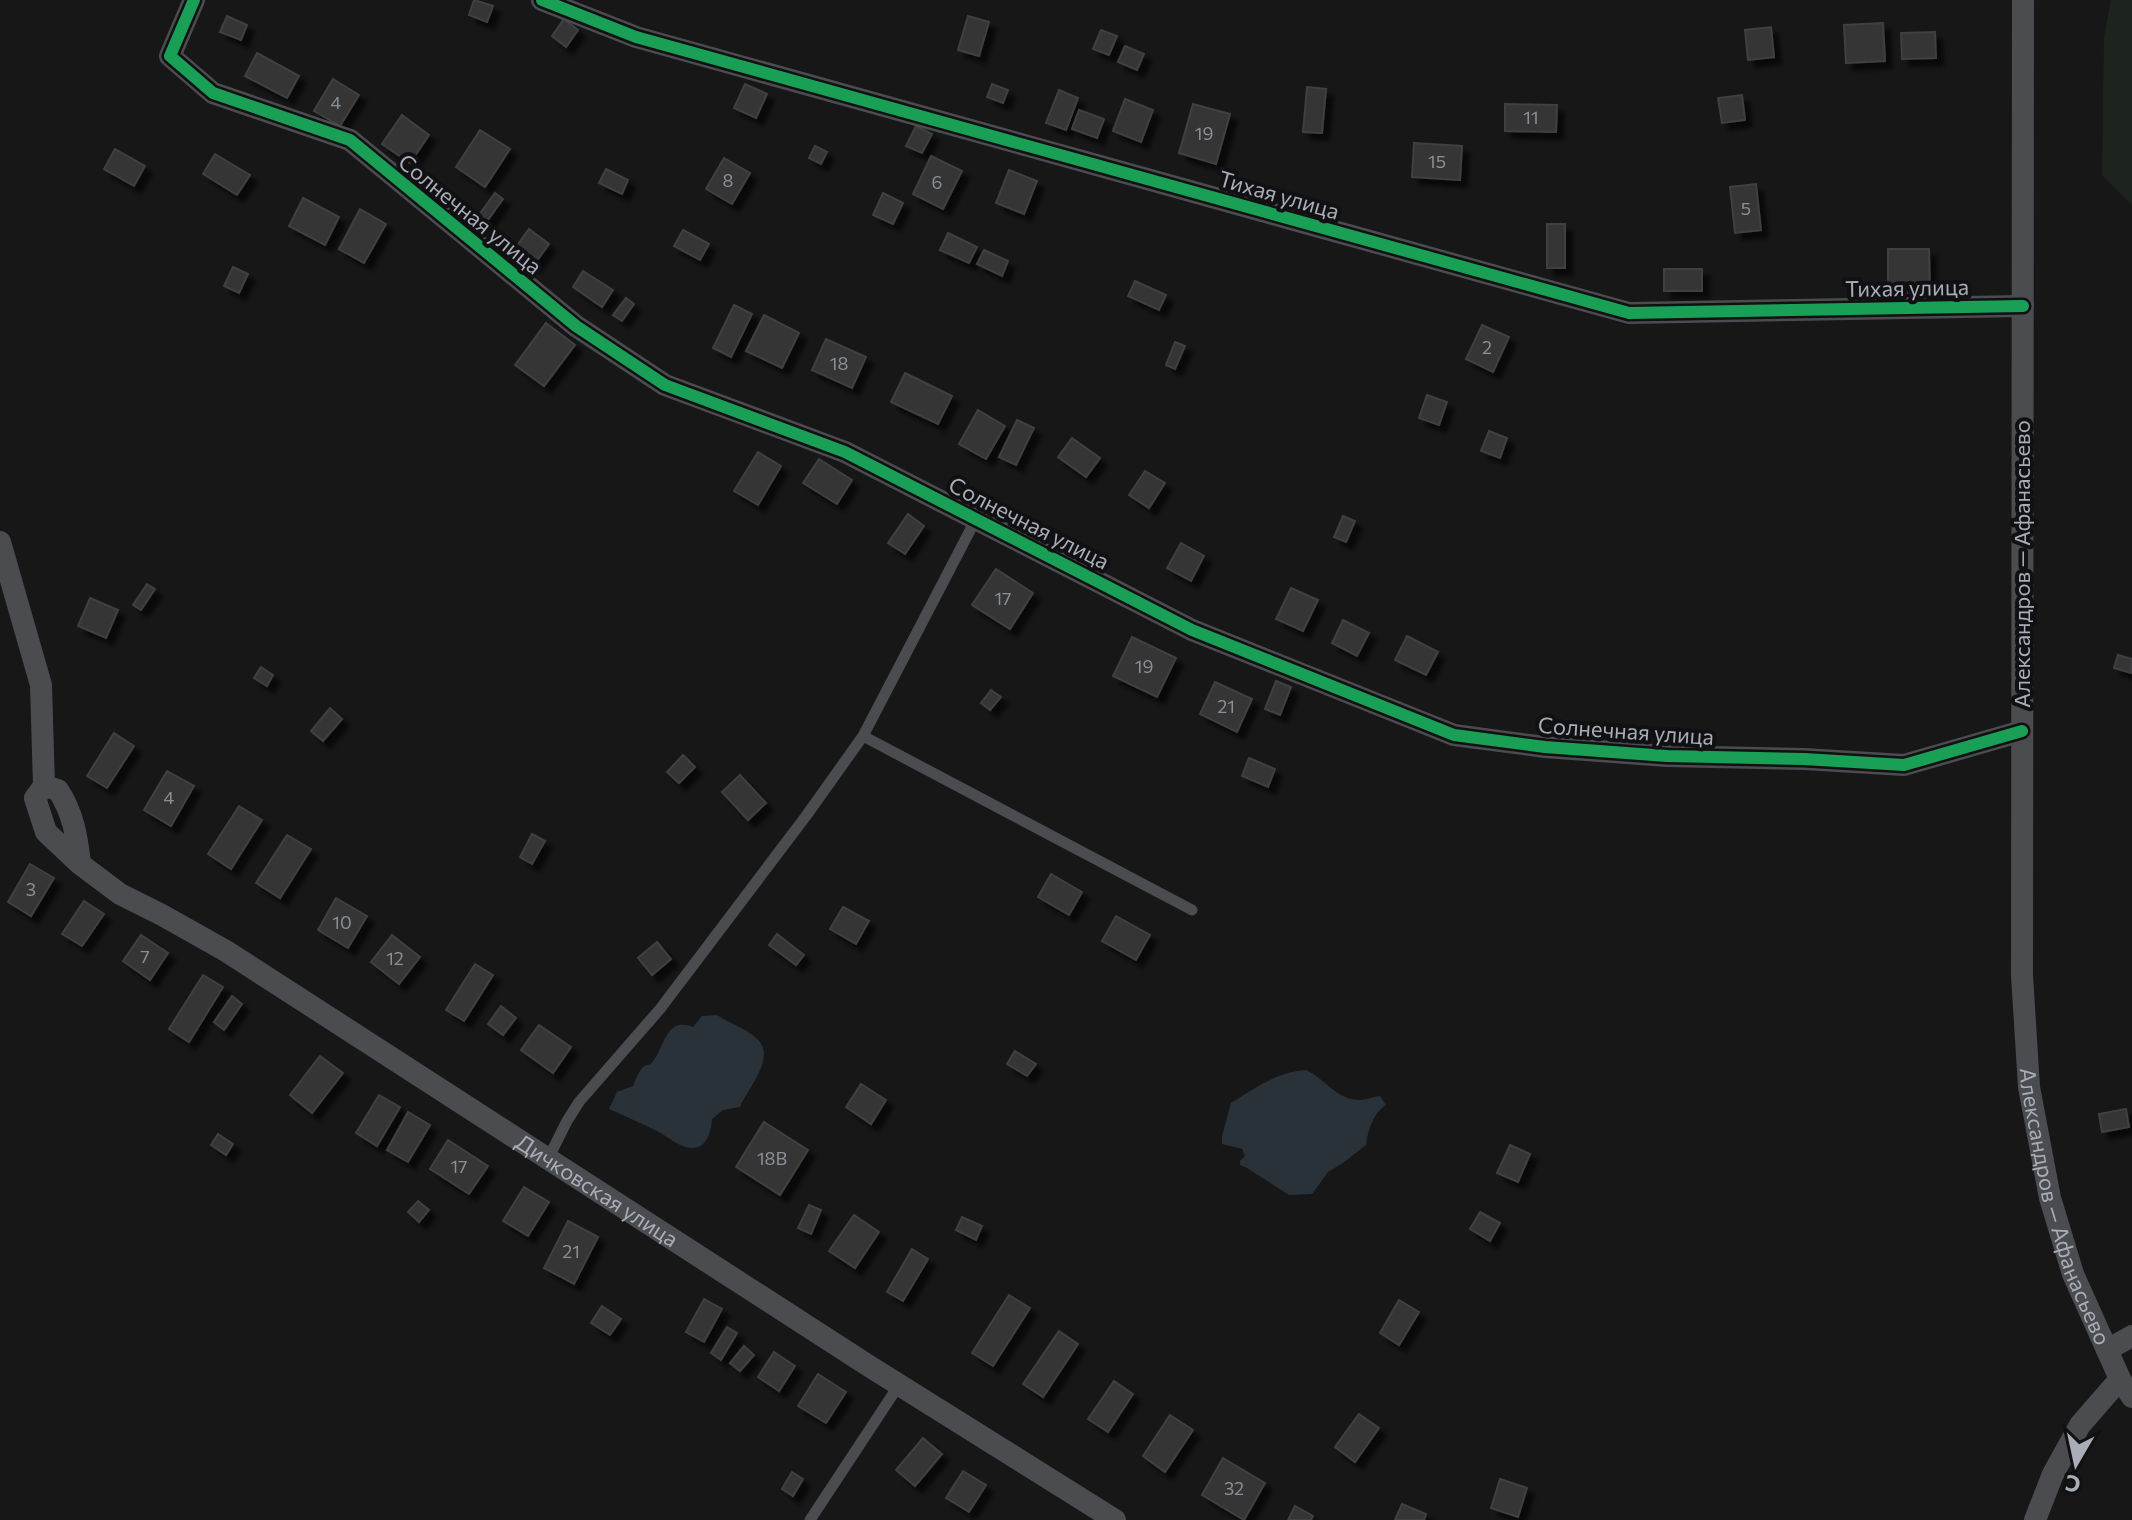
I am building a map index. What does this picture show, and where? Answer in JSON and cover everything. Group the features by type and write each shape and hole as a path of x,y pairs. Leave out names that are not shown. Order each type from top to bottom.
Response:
{"street":[{"name":"Солнечная улица","path":"194,0 170,56 213,93 350,140 576,326 665,385 845,452 1192,630 1454,735 1545,747 1667,756 1904,765 2022,731"},
{"name":"Тихая улица","path":"542,0 636,37 1629,313 2023,306"},
{"name":"Александров — Афанасьево","path":"2023,0 2022,975 2029,1087 2050,1198 2073,1274 2126,1388"},
{"name":"Дичковская улица","path":"0,542 41,685 44,786 35,798 46,832 80,864 120,894 226,951 899,1385 1115,1520"},
{"path":"2107,1350 2132,1336"},
{"path":"2035,1520 2053,1474 2080,1425 2126,1388"}],"lane":[{"path":"548,1159 579,1102 660,1009 863,736 976,518"},
{"path":"863,736 1192,910"},
{"path":"810,1520 899,1385"}],"shaded area":[{"path":"2111,0 2132,0 2132,205 2102,175 2104,37"},
{"path":"717,1015 756,1038 762,1045 763,1063 740,1107 723,1110 712,1119 702,1145 692,1148 683,1146 609,1109 617,1092 633,1086 642,1068 652,1063 672,1029 684,1025 693,1027 702,1016"},
{"path":"1306,1070 1337,1093 1359,1100 1380,1096 1386,1105 1372,1122 1366,1145 1328,1172 1312,1194 1289,1195 1240,1165 1245,1156 1242,1149 1222,1144 1222,1136 1231,1103 1276,1077"}],"building":[{"path":"474,0 493,6 487,22 469,15"},
{"path":"227,16 247,25 241,40 220,32"},
{"path":"968,16 989,22 979,56 958,50"},
{"path":"564,19 578,30 566,47 552,36"},
{"path":"1883,23 1885,61 1846,63 1844,25"},
{"path":"1771,27 1774,57 1748,60 1745,30"},
{"path":"1101,30 1117,36 1109,55 1093,49"},
{"path":"1935,32 1936,58 1902,59 1901,33"},
{"path":"1125,46 1144,54 1137,70 1118,62"},
{"path":"257,53 299,76 287,98 245,76"},
{"path":"333,79 359,95 340,126 314,111"},
{"path":"745,84 767,94 756,118 734,108"},
{"path":"992,84 1008,90 1003,103 987,97"},
{"path":"1307,87 1326,89 1322,133 1303,132"},
{"path":"1059,90 1078,98 1066,130 1046,123"},
{"path":"1742,95 1745,120 1722,123 1718,98"},
{"path":"1125,99 1153,110 1141,142 1113,131"},
{"path":"1193,104 1230,114 1216,164 1179,153"},
{"path":"1505,104 1557,105 1556,132 1505,131"},
{"path":"1079,110 1104,119 1097,138 1072,129"},
{"path":"402,115 429,135 410,163 382,144"},
{"path":"916,126 932,134 922,153 906,146"},
{"path":"480,130 510,149 485,187 456,167"},
{"path":"1414,143 1462,146 1460,180 1412,177"},
{"path":"815,146 827,152 821,164 809,158"},
{"path":"115,149 145,166 134,186 104,169"},
{"path":"215,154 250,175 237,195 203,174"},
{"path":"931,156 962,171 943,209 913,194"},
{"path":"724,158 750,173 732,204 706,189"},
{"path":"606,169 628,180 622,194 599,183"},
{"path":"1009,170 1037,181 1024,214 996,203"},
{"path":"1756,184 1761,230 1735,233 1730,187"},
{"path":"495,193 503,199 487,221 479,215"},
{"path":"883,193 903,203 893,224 873,215"},
{"path":"303,198 339,217 325,245 289,226"},
{"path":"360,209 386,224 364,263 339,249"},
{"path":"1547,224 1565,224 1565,268 1547,268"},
{"path":"529,229 549,244 533,266 513,251"},
{"path":"683,230 709,244 700,260 674,246"},
{"path":"948,233 977,247 969,263 940,250"},
{"path":"1888,249 1929,249 1930,293 1888,293"},
{"path":"984,250 1008,261 1002,276 977,264"},
{"path":"233,267 248,274 239,293 224,286"},
{"path":"1664,269 1702,269 1702,291 1664,291"},
{"path":"583,271 613,290 602,307 573,287"},
{"path":"1135,281 1166,295 1159,310 1128,296"},
{"path":"626,298 634,304 622,321 613,315"},
{"path":"734,305 752,314 731,357 713,348"},
{"path":"764,315 799,333 782,368 746,351"},
{"path":"546,323 575,345 544,386 515,365"},
{"path":"1482,325 1509,337 1493,372 1466,359"},
{"path":"826,339 866,357 852,388 812,370"},
{"path":"1175,342 1185,346 1175,369 1166,365"},
{"path":"905,373 952,396 938,424 891,402"},
{"path":"1427,395 1447,402 1439,425 1419,418"},
{"path":"978,410 1005,426 986,459 959,444"},
{"path":"1017,420 1034,428 1016,465 999,457"},
{"path":"1489,431 1507,438 1500,458 1481,451"},
{"path":"1072,438 1100,458 1086,477 1058,457"},
{"path":"758,452 781,466 758,505 734,491"},
{"path":"819,459 852,480 837,504 803,483"},
{"path":"1145,471 1165,483 1149,508 1129,495"},
{"path":"908,514 924,526 905,554 888,543"},
{"path":"1343,516 1355,521 1346,542 1334,537"},
{"path":"1181,543 1204,556 1191,581 1167,568"},
{"path":"996,569 1033,593 1010,629 972,605"},
{"path":"147,584 155,589 141,610 133,605"},
{"path":"1291,588 1318,600 1303,631 1276,619"},
{"path":"90,598 118,610 106,638 78,626"},
{"path":"1343,620 1369,633 1357,656 1332,643"},
{"path":"1407,636 1438,652 1426,675 1395,660"},
{"path":"1132,637 1176,658 1157,697 1113,676"},
{"path":"2118,655 2132,659 2131,673 2114,668"},
{"path":"261,667 273,675 267,686 254,678"},
{"path":"1276,681 1291,687 1280,715 1265,709"},
{"path":"1215,682 1252,699 1237,732 1200,714"},
{"path":"991,690 1001,697 990,710 981,703"},
{"path":"330,708 342,719 323,741 311,731"},
{"path":"114,733 134,746 107,788 87,776"},
{"path":"683,755 695,767 679,783 667,772"},
{"path":"1249,758 1275,769 1268,787 1242,776"},
{"path":"167,771 194,786 171,826 144,810"},
{"path":"740,775 766,803 748,820 722,792"},
{"path":"239,806 262,820 231,869 208,854"},
{"path":"532,834 545,841 532,864 520,857"},
{"path":"287,835 311,849 280,898 256,883"},
{"path":"30,864 54,878 31,916 8,902"},
{"path":"1051,874 1082,892 1069,915 1038,897"},
{"path":"336,898 367,916 348,948 318,930"},
{"path":"84,901 104,914 82,946 62,934"},
{"path":"843,907 869,921 856,944 830,929"},
{"path":"1116,916 1150,935 1136,960 1102,941"},
{"path":"777,934 804,955 796,965 769,945"},
{"path":"141,935 168,953 150,980 123,961"},
{"path":"392,935 420,957 399,984 371,962"},
{"path":"657,942 671,959 652,975 638,958"},
{"path":"475,964 493,975 464,1021 446,1010"},
{"path":"203,975 223,987 189,1042 169,1029"},
{"path":"232,996 242,1004 224,1030 214,1022"},
{"path":"501,1006 516,1018 503,1035 488,1024"},
{"path":"539,1025 571,1047 553,1073 521,1050"},
{"path":"1015,1051 1036,1064 1027,1076 1007,1064"},
{"path":"320,1056 343,1073 312,1113 290,1095"},
{"path":"861,1084 886,1100 871,1124 846,1107"},
{"path":"379,1095 400,1107 377,1146 356,1133"},
{"path":"2126,1109 2129,1127 2102,1132 2099,1114"},
{"path":"408,1112 430,1125 408,1162 387,1150"},
{"path":"764,1122 808,1150 780,1195 736,1167"},
{"path":"218,1134 233,1144 226,1155 211,1145"},
{"path":"448,1140 488,1166 469,1194 430,1169"},
{"path":"1510,1145 1530,1154 1518,1182 1497,1173"},
{"path":"524,1187 549,1202 528,1236 503,1221"},
{"path":"418,1201 429,1210 419,1222 408,1212"},
{"path":"809,1205 821,1210 811,1234 798,1228"},
{"path":"1480,1212 1500,1223 1490,1241 1470,1229"},
{"path":"854,1215 879,1232 855,1268 829,1251"},
{"path":"962,1217 982,1226 976,1240 956,1230"},
{"path":"568,1221 598,1237 574,1284 544,1268"},
{"path":"912,1249 928,1259 903,1301 887,1292"},
{"path":"1009,1295 1030,1308 993,1366 972,1353"},
{"path":"704,1299 722,1309 704,1342 686,1332"},
{"path":"1399,1300 1419,1312 1399,1345 1380,1333"},
{"path":"602,1306 621,1319 610,1335 591,1323"},
{"path":"727,1327 737,1333 721,1360 711,1353"},
{"path":"1059,1331 1078,1344 1043,1397 1023,1384"},
{"path":"744,1346 754,1355 740,1371 730,1363"},
{"path":"774,1352 795,1366 779,1391 758,1377"},
{"path":"818,1374 846,1392 826,1423 798,1406"},
{"path":"1114,1381 1133,1394 1108,1432 1088,1419"},
{"path":"1359,1414 1379,1428 1355,1462 1335,1447"},
{"path":"1170,1415 1193,1430 1165,1472 1143,1456"},
{"path":"923,1438 942,1454 915,1486 896,1470"},
{"path":"1223,1458 1265,1483 1244,1520 1202,1495"},
{"path":"963,1471 986,1485 969,1512 946,1498"},
{"path":"792,1472 803,1479 793,1496 782,1489"},
{"path":"1500,1479 1527,1488 1518,1517 1491,1508"},
{"path":"1402,1504 1426,1514 1424,1520 1395,1520"},
{"path":"1295,1506 1313,1516 1311,1520 1288,1520"}],"cycle path":[{"path":"194,0 170,56 213,93 350,140 576,326 665,385 845,452 1192,630 1454,735 1545,747 1667,756 1904,765 2022,731"},
{"path":"542,0 636,37 1629,313 2023,306"}]}
